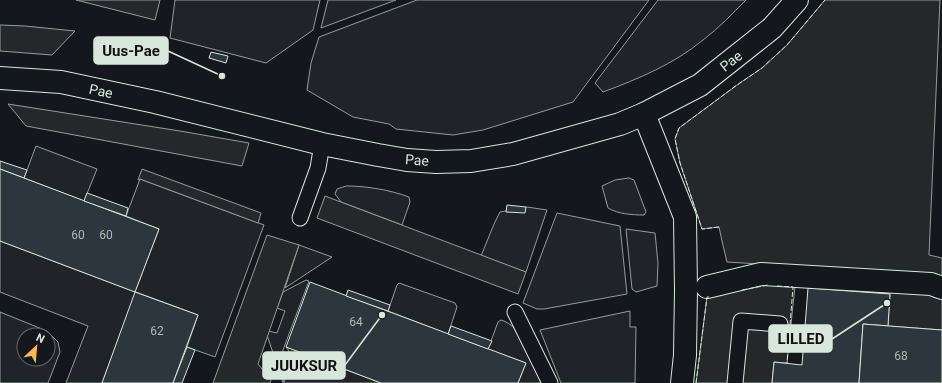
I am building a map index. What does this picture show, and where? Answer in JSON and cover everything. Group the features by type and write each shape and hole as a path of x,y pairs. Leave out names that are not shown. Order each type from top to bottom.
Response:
{"street":[{"name":"Pae","path":"0,78 61,82 156,102 322,144 378,156 436,162 470,161 513,154 620,124 644,114 700,85 772,28 797,0"},
{"path":"644,114 685,217 686,355 682,383"},
{"path":"707,287 761,274 931,284 942,288"}],"lane":[{"path":"300,218 318,168 322,144"},
{"path":"515,312 550,383"},
{"path":"735,383 741,321 780,324"}],"shaded area":[{"path":"76,0 160,0 155,20"},
{"path":"175,0 320,0 313,30 266,63 170,38"},
{"path":"328,0 396,0 321,28"},
{"path":"417,0 649,0 573,102 483,130 453,135 396,129 389,124 353,117 307,90 311,63 319,37"},
{"path":"658,0 746,0 714,31 692,49 668,64 603,92 595,83"},
{"path":"825,0 940,0 929,255 942,258 942,330 888,326 890,294 808,288 809,267 727,262 719,227 702,229 680,163 675,139 679,128 762,68 787,45"},
{"path":"0,25 75,31 52,55 0,51"},
{"path":"8,104 249,143 242,166 26,126"},
{"path":"36,146 97,169 84,201 24,178"},
{"path":"142,169 261,213 258,223 140,179 138,180"},
{"path":"629,178 634,180 646,212 644,215 621,213 608,208 602,186 615,180"},
{"path":"140,179 264,225 215,357 187,347 198,315 136,292 102,383 66,383 88,326 0,292 0,241 135,292 159,229 126,216"},
{"path":"346,186 378,189 409,197 410,202 402,225 341,202 335,194 337,189"},
{"path":"325,196 526,272 518,294 317,218"},
{"path":"527,207 547,210 526,272 481,256 500,212"},
{"path":"557,213 620,226 627,294 544,309 537,309 523,303"},
{"path":"626,229 655,233 658,263 657,286 636,292 632,289"},
{"path":"267,235 299,245 258,364 271,380 270,383 213,383"},
{"path":"299,245 332,257 285,288"},
{"path":"306,280 309,281 283,350 284,382 289,351 286,347 381,383 283,383 267,335 268,331 277,333 285,311 277,308 283,292"},
{"path":"766,281 795,286 787,363 774,362 772,383 696,383 707,297"},
{"path":"399,283 455,303 457,307 448,334 388,311"},
{"path":"630,311 630,327 636,327 635,383 561,383 540,330"},
{"path":"0,312 37,327 16,327 16,367 54,367 48,383 0,383"},
{"path":"501,320 509,324 521,337 531,356 541,383 518,383 526,363 488,349 498,322"},
{"path":"56,340 58,342 60,352 56,362"}],"building":[{"path":"211,52 228,56 226,63 209,58"},
{"path":"0,161 27,170 24,178 0,169"},
{"path":"0,169 159,229 135,292 0,241"},
{"path":"87,193 128,208 126,216 84,201"},
{"path":"507,205 526,207 525,213 506,212"},
{"path":"310,282 526,363 518,383 381,383 286,347"},
{"path":"808,288 890,294 888,326 863,324 859,383 772,383 774,362 802,365"},
{"path":"348,290 390,305 388,311 346,296"},
{"path":"135,292 198,315 173,383 102,383"},
{"path":"863,324 942,330 942,383 859,383"},
{"path":"451,326 492,341 488,349 448,334"},
{"path":"187,347 195,350 182,383 173,383"}],"fence":[{"path":"719,227 702,229 680,163 675,139 679,128 762,68 787,45 825,0"},
{"path":"742,290 768,285"},
{"path":"777,286 793,287 787,363"},
{"path":"696,383 707,297 709,297"}],"place":[{"name":"Uus-Pae","path":"222,76"},
{"name":"LILLED","path":"887,303"},
{"name":"JUUKSUR","path":"382,315"}]}
